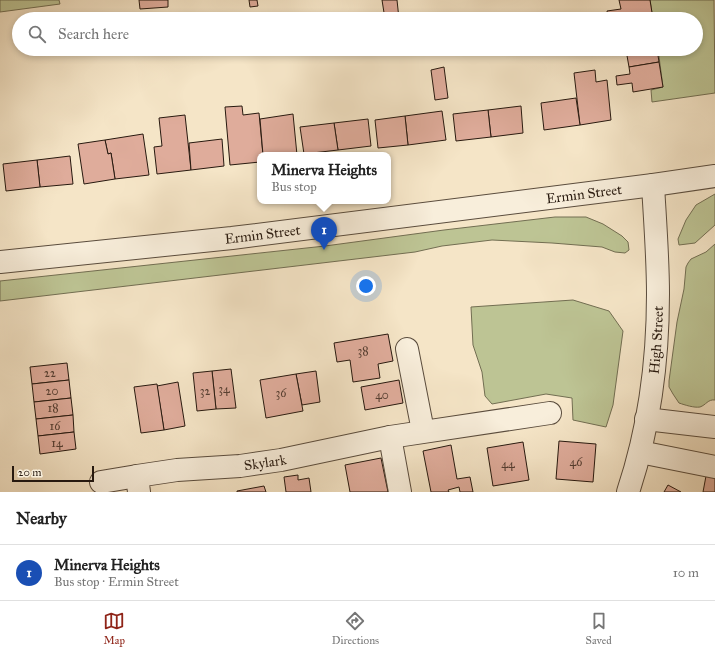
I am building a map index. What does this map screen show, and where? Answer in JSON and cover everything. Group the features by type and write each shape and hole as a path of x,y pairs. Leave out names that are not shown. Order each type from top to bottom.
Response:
{"street":[{"name":"Ermin Street","path":"0,262 255,235 715,176"},
{"name":"High Street","path":"628,492 640,452 646,419 657,332 658,286 653,185"},
{"path":"407,348 423,431"},
{"name":"Skylark","path":"101,482 138,484 177,470 221,468 281,460 423,431 550,413"},
{"path":"646,419 715,428"},
{"path":"390,437 400,492"},
{"path":"640,452 715,467"}],"green space":[{"path":"0,0 59,0 60,4 0,12"},
{"path":"650,0 714,0 715,93 652,102 651,90 663,87 659,56 703,56 703,12 652,12"},
{"path":"715,194 715,225 695,243 679,245 678,239 686,220 696,205"},
{"path":"555,217 586,217 603,224 622,236 628,242 629,250 625,253 615,252 602,247 492,240 442,246 415,252 0,301 0,281 325,246"},
{"path":"715,244 715,400 711,400 700,407 695,407 679,403 669,387 669,381 677,322 684,289 686,267 691,259 706,252"},
{"path":"573,300 609,311 623,331 613,405 606,427 573,420 572,398 546,394 492,404 485,396 482,372 473,345 471,307"}],"building":[{"path":"139,0 168,0 168,7 140,9"},
{"path":"249,0 257,0 258,6 250,7"},
{"path":"382,0 397,0 398,12 384,12"},
{"path":"619,0 650,0 652,12 607,12 621,9"},
{"path":"627,56 658,56 659,62 629,67"},
{"path":"659,62 663,87 633,92 632,83 617,85 616,76 630,74 629,67"},
{"path":"444,67 448,98 435,100 431,70"},
{"path":"595,70 596,82 607,80 611,120 580,125 574,73"},
{"path":"576,98 580,125 544,130 541,103"},
{"path":"242,106 243,115 259,113 263,152 257,152 257,162 230,165 225,107"},
{"path":"521,106 523,133 491,137 488,110"},
{"path":"488,110 491,137 456,141 453,114"},
{"path":"442,111 446,140 408,145 405,116"},
{"path":"293,114 297,152 263,152 260,119"},
{"path":"185,115 191,170 157,174 154,147 162,146 159,118"},
{"path":"405,116 408,145 378,148 375,120"},
{"path":"368,119 371,146 338,150 334,123"},
{"path":"334,123 338,150 304,152 300,127"},
{"path":"143,134 149,175 115,179 111,153 108,154 105,140"},
{"path":"222,139 224,166 191,170 189,143"},
{"path":"105,140 108,154 111,153 115,179 84,184 78,144"},
{"path":"70,156 73,184 40,187 37,160"},
{"path":"37,160 40,187 6,191 3,164"},
{"path":"388,334 393,361 378,364 380,378 353,382 350,360 337,362 334,343"},
{"path":"67,363 69,380 32,384 30,367"},
{"path":"231,369 236,408 216,409 212,371"},
{"path":"212,371 216,409 197,411 193,373"},
{"path":"316,371 320,402 302,405 296,374"},
{"path":"296,374 303,411 266,418 260,380"},
{"path":"69,380 71,398 34,402 32,384"},
{"path":"399,380 403,403 365,410 361,387"},
{"path":"178,382 185,426 164,430 157,386"},
{"path":"157,384 164,430 141,433 134,387"},
{"path":"71,398 73,415 36,419 34,402"},
{"path":"73,415 74,432 38,436 36,419"},
{"path":"74,432 76,449 40,454 38,436"},
{"path":"559,441 596,444 593,482 556,479"},
{"path":"523,442 529,480 493,486 487,448"},
{"path":"451,445 457,479 470,477 473,492 460,492 459,487 448,490 449,492 431,492 423,451"},
{"path":"381,458 388,492 350,492 345,465"},
{"path":"298,475 298,480 309,478 311,492 286,492 284,477"},
{"path":"706,476 715,478 715,492 703,492"},
{"path":"668,485 681,492 664,492"},
{"path":"264,486 266,492 237,492 237,491"}],"place":[{"name":"Minerva Heights","path":"324,250"}]}
